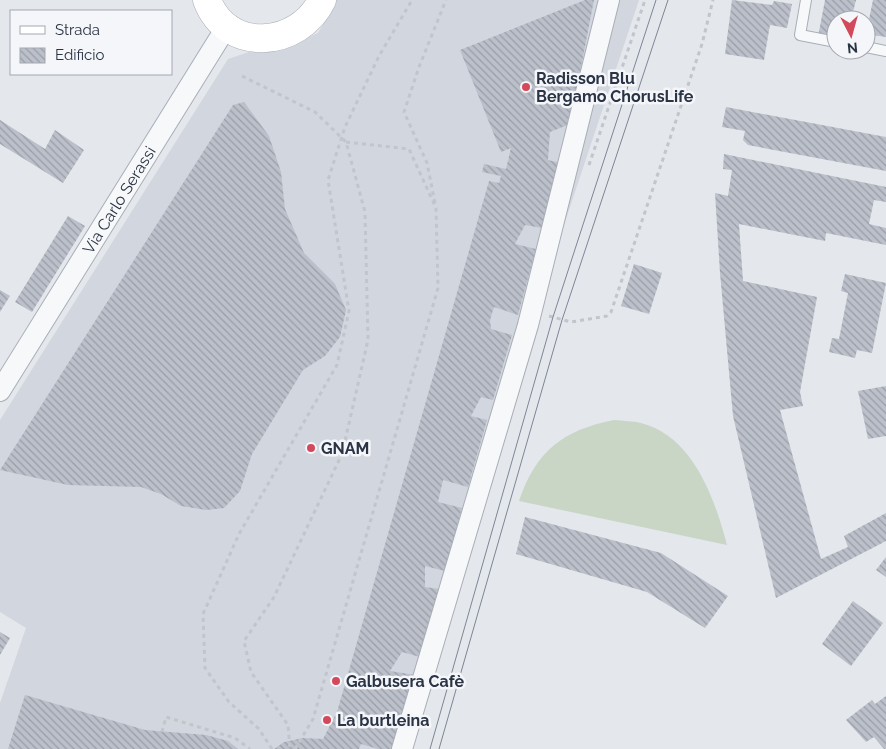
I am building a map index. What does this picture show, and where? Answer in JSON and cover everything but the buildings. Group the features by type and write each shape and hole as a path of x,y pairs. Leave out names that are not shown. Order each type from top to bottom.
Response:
{"street":[{"path":"207,0 214,12 227,26 245,36 265,39 285,36 305,28 322,0"},
{"path":"402,749 535,319 609,0"},
{"name":"Via Carlo Serassi","path":"0,391 6,371 227,26"}],"lane":[{"path":"806,0 800,35 826,40"}],"path":[{"path":"272,749 259,729 229,702 205,668 203,614 239,534 337,365 349,311 328,180 345,127 378,56 412,0"},
{"path":"295,749 313,719 438,288 436,208 427,163 404,112 419,67 446,0"},
{"path":"535,319 571,322 607,316 611,312 702,44 713,0"},
{"path":"242,76 315,112 346,142 364,212 368,340 342,454 274,597 244,641 251,672 288,725 290,749"},
{"path":"346,142 409,149 436,208"},
{"path":"162,732 166,717 235,738 250,749"}],"shaded area":[{"path":"334,0 639,0 564,225 410,749 0,749 0,703 26,628 0,612 0,420 228,59 252,51 283,47 318,33 333,7"}],"green space":[{"path":"614,420 641,423 659,430 675,441 688,455 699,472 716,508 727,545 519,501 534,469 543,456 554,446 580,430"}],"tram line":[{"path":"430,749 553,317 656,0"},
{"path":"439,749 562,320 668,0"}],"place":[{"name":"Radisson Blu Bergamo ChorusLife","path":"526,87"},
{"name":"GNAM","path":"311,448"},
{"name":"Galbusera Cafè","path":"336,681"},
{"name":"La burtleina","path":"327,720"}]}
